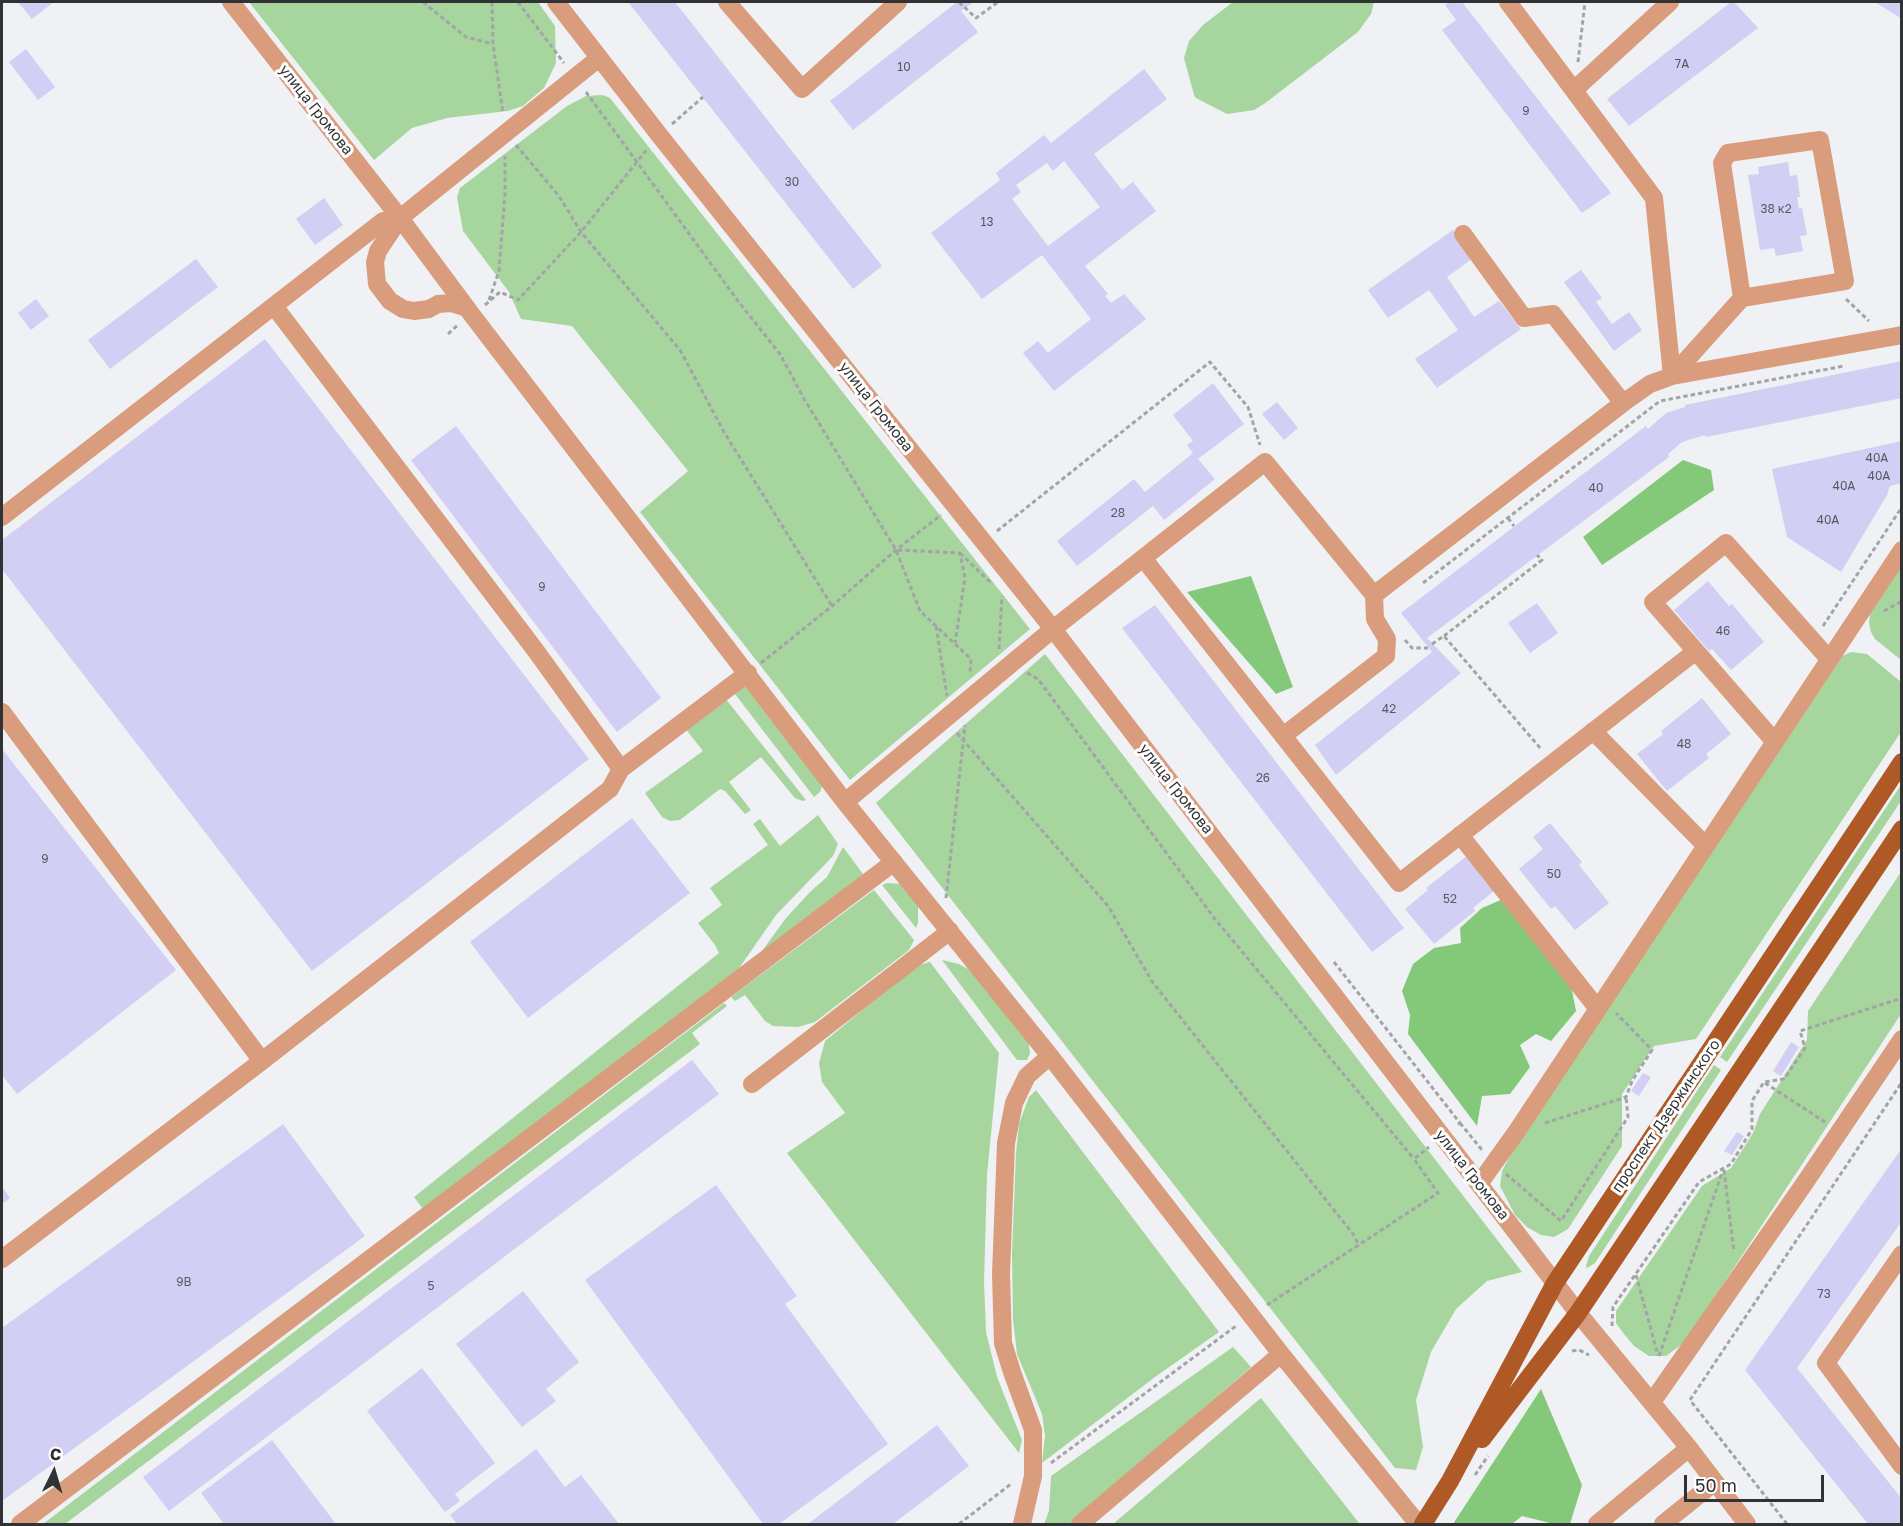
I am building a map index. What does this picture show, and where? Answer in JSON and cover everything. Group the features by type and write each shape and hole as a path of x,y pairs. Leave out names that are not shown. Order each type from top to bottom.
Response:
{"main road":[{"name":"проспект Дзержинского","path":"1423,1524 1450,1481 1556,1283 1902,762"},
{"name":"проспект Дзержинского","path":"1450,1481 1578,1313 1902,829"}],"street":[{"name":"улица Громова","path":"231,2 400,218 845,802 1050,1056 1251,1316 1418,1524"},
{"name":"улица Громова","path":"556,2 1053,630 1578,1313 1748,1524"},
{"path":"727,2 802,89 898,2"},
{"path":"1508,2 1654,198 1672,376"},
{"path":"1574,90 1670,2"},
{"path":"470,311 452,303 438,304 429,309 414,311 403,309 390,301 377,284 375,262 383,242 400,218 599,58"},
{"path":"1672,376 1742,298 1845,281 1820,140 1728,153 1722,163 1742,298"},
{"path":"2,517 382,221 400,218"},
{"path":"1463,234 1524,318 1553,314 1623,402"},
{"path":"274,306 536,651 621,769"},
{"path":"1374,596 1623,402 1650,384 1672,376 1902,335"},
{"path":"845,802 1012,663 1265,462 1374,596 1375,619 1387,639 1386,656 1283,736"},
{"path":"1774,742 1653,602 1725,543 1829,659"},
{"path":"1479,1184 1517,1131 1902,550"},
{"path":"1143,558 1399,883 1696,651"},
{"path":"2,1259 262,1061 610,789 621,769 748,673"},
{"path":"2,712 262,1061"},
{"path":"1593,731 1706,846"},
{"path":"1460,835 1601,1005"},
{"path":"20,1524 894,862"},
{"path":"752,1084 947,927"},
{"path":"1652,1402 1902,1039"},
{"path":"1023,1524 1033,1476 1033,1430 1003,1343 1001,1274 1006,1143 1014,1103 1027,1076 1050,1056"},
{"path":"1902,1254 1826,1363 1902,1466"},
{"path":"1080,1524 1281,1354"},
{"path":"1597,1524 1689,1448"},
{"path":"1663,1524 1715,1482"}],"path":[{"path":"423,2 466,37 493,44"},
{"path":"518,2 638,162 738,301 780,354 803,397 896,550 920,611 971,659 947,927"},
{"path":"959,2 976,18 998,2"},
{"path":"1574,90 1585,2"},
{"path":"448,334 470,311 500,292 518,300 581,232 660,136 703,97"},
{"path":"505,133 559,196 581,232 680,350 724,432 832,606"},
{"path":"1836,282 1848,302 1868,321 1876,324"},
{"path":"990,524 996,532 1210,362 1248,407 1265,462"},
{"path":"1422,583 1660,401 1845,366"},
{"path":"748,673 954,505"},
{"path":"1814,641 1902,507"},
{"path":"1508,518 1514,526"},
{"path":"896,550 960,553 994,585"},
{"path":"955,643 965,578 960,553"},
{"path":"1432,644 1542,560 1537,555"},
{"path":"959,1524 1013,1482 1033,1476 1251,1316 1438,1193 1414,1159 1215,919 1038,679 999,655 1002,594"},
{"path":"936,626 952,726 963,742 1107,906 1153,983 1353,1234 1359,1245"},
{"path":"1444,636 1553,762"},
{"path":"1328,955 1460,1123 1414,1159"},
{"path":"1615,1333 1611,1324 1613,1307 1699,1182 1731,1164 1752,1129 1752,1101 1764,1082 1784,1079 1804,1048 1800,1031 1902,998"},
{"path":"1561,1221 1628,1117 1626,1097 1632,1081 1652,1050 1601,1005"},
{"path":"1764,1082 1859,1145"},
{"path":"1787,1524 1690,1400 1902,1082"},
{"path":"1517,1131 1626,1097"},
{"path":"1636,1275 1659,1356 1723,1168"},
{"path":"1723,1168 1737,1281"}],"green space":[{"path":"249,2 538,2 555,26 556,63 544,88 523,106 508,111 447,118 412,128 374,160"},
{"path":"1233,2 1374,2 1371,14 1358,32 1264,104 1254,110 1227,114 1196,98 1184,58 1189,41 1203,25"},
{"path":"603,95 610,98 1030,629 850,780 640,512 688,471 572,326 521,319 509,292 463,231 457,197 460,188 567,106 586,96"},
{"path":"1683,460 1711,470 1714,490 1602,565 1583,537"},
{"path":"1901,567 1901,660 1875,639 1869,623 1870,614"},
{"path":"1251,576 1293,687 1276,694 1187,592"},
{"path":"1851,652 1867,654 1901,682 1901,732 1696,1039 1654,1046 1622,1094 1622,1146 1568,1229 1554,1237 1541,1235 1527,1227 1515,1215 1500,1186 1502,1171 1512,1152 1842,656"},
{"path":"1045,654 1522,1272 1487,1281 1456,1309 1431,1352 1416,1400 1423,1447 1416,1470 1395,1468 876,803"},
{"path":"749,683 823,784 820,792 814,797 735,694"},
{"path":"725,698 806,800 795,798 761,757 729,782 751,810 745,814 725,791 720,789 680,820 670,821 662,817 645,793 703,751 684,727"},
{"path":"1901,785 1901,801 1727,1062 1720,1057"},
{"path":"818,815 838,844 833,856 776,915 733,977 423,1209 414,1197 719,953 698,923 722,905 710,888 768,845 753,824 760,819 780,846"},
{"path":"843,847 866,878 757,958 786,918 827,877"},
{"path":"1901,872 1901,1014 1685,1342 1666,1356 1649,1356 1634,1346 1624,1334 1616,1323 1616,1311 1702,1186 1731,1168 1753,1133 1760,1114 1807,1040 1808,1011"},
{"path":"902,884 911,895 918,907 916,928 882,885"},
{"path":"874,890 914,940 909,950 815,1022 798,1027 773,1026 765,1021 745,995 735,1001 731,997"},
{"path":"1503,899 1570,980 1576,1011 1551,1041 1536,1034 1520,1045 1530,1067 1510,1094 1482,1096 1477,1126 1408,1034 1410,1015 1402,991 1413,964 1434,948 1461,943 1460,928 1482,908"},
{"path":"942,960 968,969 1028,1037 1030,1053 1027,1060 1017,1060"},
{"path":"930,962 999,1053 987,1175 984,1283 986,1332 997,1377 1022,1440 1019,1453 787,1153 845,1113 822,1082 819,1063 825,1041 899,980 919,965"},
{"path":"724,1003 727,1006 692,1033 700,1044 65,1524 43,1524"},
{"path":"1714,1065 1721,1070 1595,1263 1587,1268 1589,1256"},
{"path":"1036,1090 1219,1332 1155,1377 1042,1463 1045,1436 1042,1414 1017,1354 1013,1319 1012,1253 1016,1153 1019,1124 1029,1097"},
{"path":"1233,1347 1251,1367 1070,1524 1044,1524 1049,1511 1051,1476"},
{"path":"1541,1389 1582,1485 1570,1524 1554,1524 1522,1516 1512,1524 1453,1524"},
{"path":"1261,1398 1358,1524 1113,1524"}],"building":[{"path":"18,2 54,2 32,19"},
{"path":"628,2 675,2 882,266 853,289"},
{"path":"957,2 974,2 961,11 978,32 853,130 830,101"},
{"path":"1449,2 1462,2 1611,193 1582,213 1442,30 1456,20 1445,5"},
{"path":"1731,2 1734,2 1758,28 1629,126 1607,99"},
{"path":"1875,2 1902,2 1902,19"},
{"path":"26,49 55,87 38,100 9,62"},
{"path":"1144,69 1167,99 1094,154 1122,190 1133,182 1156,211 1085,266 1108,294 1105,296 1111,303 1124,294 1146,319 1054,391 1023,353 1038,341 1048,353 1091,319 1042,255 982,299 931,233 1000,180 996,173 1044,135 1051,143","holes":["1064,161 1100,207 1048,246 1012,199 1021,192 1016,185 1047,163 1053,171"]},
{"path":"1788,162 1790,176 1797,175 1799,209 1802,208 1807,235 1800,236 1803,251 1776,256 1774,248 1760,250 1748,175 1759,174 1758,167"},
{"path":"324,198 343,225 315,245 296,219"},
{"path":"1453,230 1472,259 1447,277 1474,317 1499,301 1521,329 1437,388 1415,359 1458,330 1429,290 1388,318 1368,290"},
{"path":"196,259 218,287 110,369 88,340"},
{"path":"1581,270 1602,298 1596,302 1612,324 1629,312 1642,330 1614,351 1564,282"},
{"path":"36,299 49,316 31,330 18,313"},
{"path":"265,339 589,759 312,971 2,569 2,540"},
{"path":"1902,361 1902,398 1706,437 1705,435 1682,442 1668,454 1669,457 1427,638 1461,673 1336,775 1315,745 1432,652 1401,613 1646,426 1648,429 1666,413 1685,407 1685,405"},
{"path":"1213,383 1244,424 1198,459 1215,479 1164,520 1153,506 1077,566 1057,541 1134,479 1145,492 1193,453 1187,445 1193,441 1173,415"},
{"path":"1277,402 1298,428 1284,440 1262,414"},
{"path":"456,426 661,698 617,732 411,460"},
{"path":"1902,441 1902,483 1890,486 1887,495 1841,572 1787,537 1772,469"},
{"path":"1708,581 1729,606 1732,604 1764,642 1731,670 1712,649 1709,651 1674,610"},
{"path":"1537,603 1558,633 1530,653 1508,623"},
{"path":"1155,605 1404,928 1372,952 1122,628"},
{"path":"1702,698 1731,734 1706,754 1709,758 1667,791 1637,754 1663,734 1661,731"},
{"path":"2,749 176,970 17,1094 2,1075"},
{"path":"632,818 690,893 528,1018 470,942"},
{"path":"1550,823 1582,862 1579,865 1609,903 1575,930 1555,906 1551,909 1519,869 1543,849 1533,837"},
{"path":"1468,855 1500,886 1473,908 1475,911 1434,944 1405,909 1428,890 1426,888"},
{"path":"1791,1042 1799,1047 1781,1076 1773,1071"},
{"path":"692,1060 719,1094 169,1511 143,1477"},
{"path":"1643,1073 1651,1077 1639,1096 1631,1091"},
{"path":"283,1124 365,1236 2,1501 2,1328"},
{"path":"1737,1132 1744,1136 1732,1155 1724,1151"},
{"path":"1902,1148 1902,1221 1797,1368 1902,1499 1902,1524 1868,1524 1745,1370"},
{"path":"716,1185 797,1296 785,1304 888,1444 779,1524 763,1524 585,1280"},
{"path":"2,1187 10,1198 2,1204"},
{"path":"523,1291 579,1362 546,1389 556,1401 522,1427 456,1344"},
{"path":"422,1368 495,1463 455,1494 460,1501 445,1512 367,1411"},
{"path":"937,1425 969,1466 893,1524 808,1524"},
{"path":"272,1440 336,1524 224,1524 201,1493"},
{"path":"536,1449 565,1487 581,1475 619,1524 457,1524 450,1515"}]}
